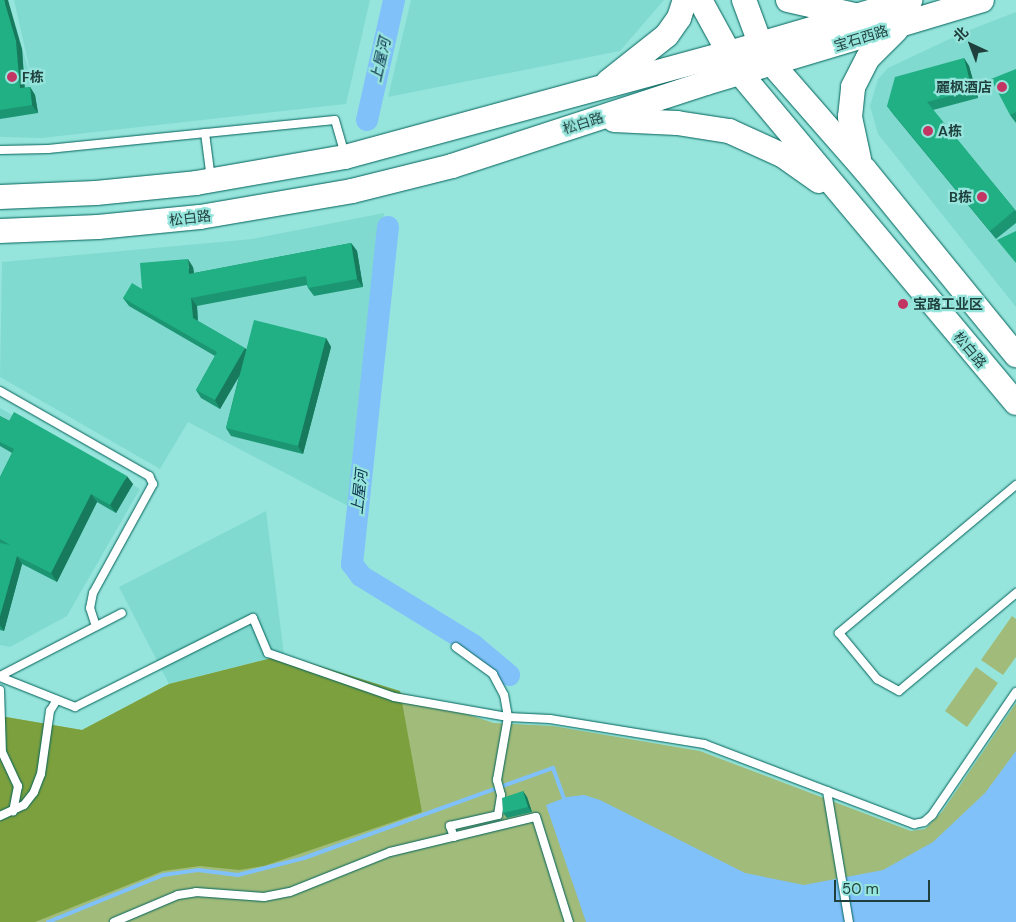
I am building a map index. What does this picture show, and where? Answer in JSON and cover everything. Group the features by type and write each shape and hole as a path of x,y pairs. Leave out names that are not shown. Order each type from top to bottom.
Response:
{"main road":[{"path":"599,90 667,35 679,18 686,0"},
{"path":"700,0 734,63"},
{"path":"744,0 760,43 773,65 865,170 1016,355"},
{"path":"788,0 858,16"},
{"name":"宝石西路","path":"760,43 910,0"},
{"name":"宝石西路","path":"734,63 773,65 982,0"},
{"path":"865,170 852,135 853,87 868,58 892,33 906,25"},
{"name":"松白路","path":"0,231 150,223 302,201 452,166 585,122 734,63 760,43"},
{"name":"松白路","path":"0,196 96,193 211,181 345,157 599,90 734,63"},
{"name":"松白路","path":"734,63 842,199 1016,403"},
{"path":"585,122 643,120 729,131 782,155 842,199"}],"lane":[{"path":"0,150 48,150 335,120 345,157"},
{"path":"205,134 211,181"},
{"path":"0,391 149,476 153,484 93,593 90,608 96,626"},
{"path":"1016,486 839,633 877,679 899,691 1016,593"},
{"path":"0,676 122,613"},
{"path":"0,676 75,708 252,618 268,653 394,697 508,717 550,719 704,744 908,823 924,822 932,815 1016,692"},
{"path":"454,837 450,826 498,815 501,795 497,780 508,717 504,695 492,674 456,646"},
{"path":"0,690 2,752 18,786 13,812"},
{"path":"0,816 13,812 24,805 41,774 45,732 50,711 57,700"},
{"path":"827,791 849,922"},
{"path":"114,922 178,895 196,892 264,897 290,892 375,856 536,817 568,922"}],"shaded area":[{"path":"0,0 8,0 33,84 14,0 370,0 346,104 42,138 0,137"},
{"path":"411,0 664,0 620,51 388,97"},
{"path":"1016,12 1016,307 878,134 870,106 878,79 888,68 962,33"},
{"path":"384,213 350,507 188,422 160,469 0,377 2,262 252,239"},
{"path":"0,408 140,489 67,616 10,647 0,645"},
{"path":"266,511 284,655 169,684 119,587"},
{"path":"1012,616 1016,619 1016,657 1003,675 981,660"},
{"path":"284,655 494,723 553,726 700,751 911,831 925,829 942,812 1016,703 1016,922 0,922 0,716 82,730 169,684"},
{"path":"976,667 998,683 967,727 945,711"}],"green space":[{"path":"284,655 400,691 422,812 264,866 239,870 200,866 163,871 35,922 0,922 0,716 82,730 169,684"}],"water":[{"path":"1016,751 1016,922 586,922 546,805 567,797 584,795 600,800 745,873 804,885 883,870 933,842 985,793"}],"building":[{"path":"0,0 4,0 16,41 20,88 30,87 32,105 0,110"},
{"path":"964,58 972,90 927,102 1015,210 990,231 887,106 895,77"},
{"path":"1016,69 1016,112 1010,115 991,79"},
{"path":"1016,231 1016,263 997,240"},
{"path":"351,243 357,279 308,288 306,276 191,298 193,318 245,348 215,400 196,390 217,352 123,298 132,283 142,289 140,263 188,259 189,274"},
{"path":"254,320 326,338 298,446 226,428"},
{"path":"14,412 127,476 110,505 91,494 51,573 17,556 0,616 0,543 10,545 0,539 0,477 14,449 0,442 0,416 9,421"},
{"path":"523,791 528,807 503,813 502,798"}],"waterway":[{"name":"上屋河","path":"367,120 394,0"},
{"name":"上屋河","path":"388,227 352,564 361,576 473,645 509,675"},
{"path":"48,922 163,875 198,870 238,875 304,858 553,768 564,798"}],"place":[{"name":"F栋","path":"12,77"},
{"name":"麗枫酒店","path":"1002,87"},
{"name":"A栋","path":"928,131"},
{"name":"B栋","path":"982,197"},
{"name":"宝路工业区","path":"903,304"}]}
